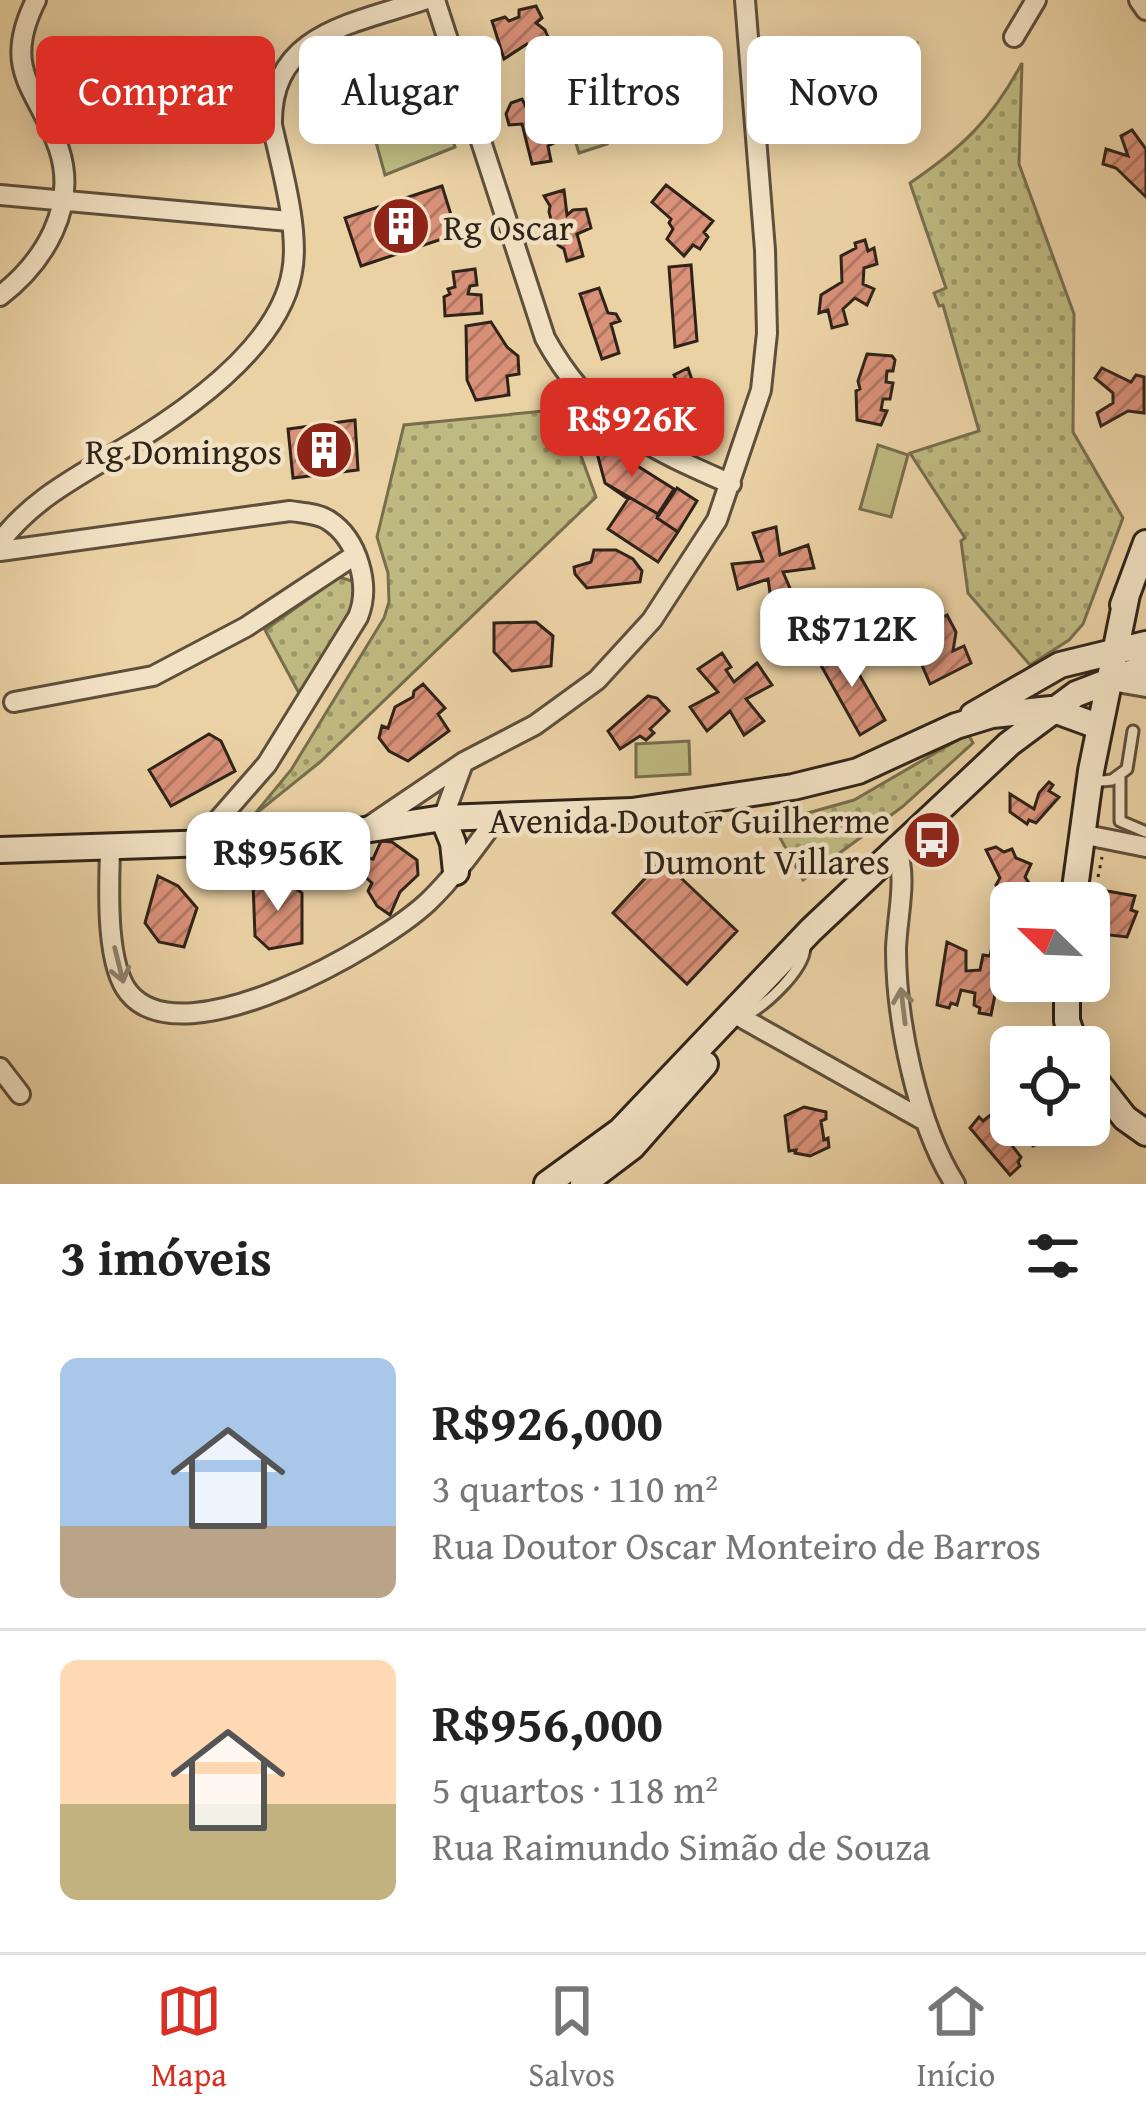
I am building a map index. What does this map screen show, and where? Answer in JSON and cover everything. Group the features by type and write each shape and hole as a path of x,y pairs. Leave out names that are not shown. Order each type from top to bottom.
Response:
{"main road":[{"path":"547,1184 620,1131 896,846 1101,655 1146,543"},
{"path":"1122,611 1146,651"},
{"path":"956,726 1060,664 1146,651"},
{"path":"0,850 299,840 443,818 632,811 793,787 858,771 956,726 992,715 1038,711 1104,683 1146,651"},
{"path":"1082,882 1081,833 1104,683 1101,655"},
{"path":"1090,776 1092,724 1104,683"},
{"path":"1038,711 1092,724"},
{"path":"443,818 453,842 456,872"},
{"path":"598,1179 632,1147 740,1010"},
{"path":"1110,1099 1146,1133"}],"street":[{"path":"0,296 41,254 64,201 58,148 25,82 23,37 37,0"},
{"path":"0,547 15,523 54,488 168,422 252,345 286,294 294,250 272,125 272,106 284,68 308,42 424,0"},
{"path":"435,0 545,338 559,364 594,408 659,451 731,484"},
{"path":"367,828 464,762 535,725 597,680 682,578 717,520 760,390 767,333 746,0"},
{"path":"1014,37 1036,0"},
{"path":"1138,0 1146,10"},
{"path":"0,195 289,220"},
{"path":"0,547 290,512 316,514 340,529 365,586 358,617 267,764 202,844"},
{"path":"14,702 153,676 246,627 355,555"},
{"path":"1104,683 1146,687"},
{"path":"443,818 464,762"},
{"path":"110,849 115,956 127,990 144,1005 187,1015 277,992 315,975 408,919 456,872 498,816"},
{"path":"1081,833 1146,847"},
{"path":"896,846 902,874 896,951 914,1069 925,1121 939,1159 955,1184"},
{"path":"740,1010 925,1121"},
{"path":"0,1068 20,1094"},
{"path":"885,1098 902,1090 914,1069"}],"lane":[{"path":"1090,776 1120,776 1127,769 1133,731"},
{"path":"1120,776 1120,820 1146,832"}],"path":[{"path":"1091,882 1103,856"}],"shaded area":[{"path":"1022,63 1019,164 1074,314 1073,432 1123,518 1083,624 1069,640 1030,665 968,593 961,541 965,538 910,453 979,431 943,305 939,306 934,293 946,288 910,183 974,131"},
{"path":"376,144 454,144 455,147 385,175"},
{"path":"576,144 607,144 579,153"},
{"path":"564,409 596,497 320,762 253,816 291,770 384,618 388,573 377,537 404,425"},
{"path":"878,445 908,455 891,517 860,509"},
{"path":"339,577 352,581 359,596 299,693 265,630"},
{"path":"968,734 973,743 902,807 803,880 772,823 854,800"},
{"path":"689,741 690,774 636,777 636,744"}],"building":[{"path":"536,6 542,18 536,23 548,36 525,36 525,45 504,59 501,36 497,36 492,21 519,17 519,10"},
{"path":"522,99 525,105 525,136 522,124 509,125 506,114 511,103"},
{"path":"1132,130 1146,149 1146,197 1116,168 1103,164 1106,149 1128,156 1121,136"},
{"path":"527,144 552,144 548,146 551,161 532,164"},
{"path":"666,185 713,221 700,249 693,245 684,256 667,239 673,229 671,219 652,202"},
{"name":"Rg Oscar","path":"442,186 457,234 361,266 345,218"},
{"path":"564,190 567,215 586,209 591,228 577,234 583,256 567,261 544,196"},
{"path":"865,240 868,251 874,248 877,264 864,268 863,284 874,289 867,305 855,298 843,309 847,324 832,328 828,310 819,313 821,295 842,282 841,256"},
{"path":"691,265 697,341 675,347 669,267"},
{"path":"475,269 477,285 470,286 468,294 481,295 482,313 445,316 444,297 455,287 453,272"},
{"path":"599,288 608,313 616,314 620,321 611,324 619,353 602,359 580,294"},
{"path":"491,322 518,356 519,374 507,376 509,395 476,400 467,380 466,326"},
{"path":"867,354 895,360 893,371 887,371 886,382 893,383 890,399 883,399 881,410 887,411 881,425 857,420 856,391"},
{"path":"688,368 701,407 695,409 699,415 688,420 668,389 678,384 674,375"},
{"path":"1102,368 1131,382 1136,375 1144,377 1144,413 1128,411 1101,426 1097,413 1113,403 1113,393 1095,378"},
{"name":"Rg Domingos","path":"355,420 358,470 293,478 288,429"},
{"path":"593,438 674,489 658,514 605,483"},
{"path":"605,483 658,514 657,518 678,532 658,562 608,529 628,499"},
{"path":"677,488 697,501 678,532 657,518"},
{"path":"776,527 780,555 808,545 814,568 783,572 795,600 772,606 768,579 738,589 732,564 763,561 753,533"},
{"path":"594,550 616,550 633,559 642,571 640,582 587,588 574,567 591,562"},
{"path":"947,615 956,632 953,651 964,646 971,663 930,684 922,665 930,661 924,649 916,652 908,636"},
{"path":"536,622 553,636 551,666 512,671 494,652 494,623"},
{"path":"843,646 885,720 860,735 818,660"},
{"path":"722,653 734,682 757,663 772,685 746,699 764,721 744,735 730,711 707,731 690,707 718,692 698,669"},
{"path":"423,684 445,708 438,714 449,731 408,761 389,751 379,738 395,707 413,697"},
{"path":"648,696 657,698 669,711 650,729 654,733 646,740 640,736 620,749 608,731"},
{"path":"209,734 221,741 235,771 171,806 149,770"},
{"path":"1049,782 1053,785 1049,791 1059,797 1036,823 1029,820 1027,824 1010,812 1010,794 1034,809"},
{"path":"381,841 392,842 417,860 418,875 400,892 390,915 377,906 368,891 372,883 361,873"},
{"path":"1012,849 1016,858 1031,864 1025,877 1028,882 998,882 986,850"},
{"path":"662,860 737,931 687,984 613,913"},
{"path":"158,876 178,886 197,908 184,947 159,942 145,923"},
{"path":"285,881 302,893 302,943 269,949 255,936 253,882"},
{"path":"1110,892 1135,896 1131,910 1137,912 1127,937 1110,935"},
{"path":"947,942 966,951 966,971 980,970 983,955 990,956 991,1015 979,1013 975,993 961,990 957,1005 937,1005"},
{"path":"804,1107 826,1112 821,1121 829,1147 810,1156 789,1151 785,1116"},
{"path":"990,1115 990,1146 1013,1146 1021,1157 1020,1166 1010,1175 970,1128 979,1117 983,1121"}],"place":[{"name":"Rg Oscar","path":"401,226"},
{"name":"Rg Domingos","path":"324,450"},
{"name":"Avenida Doutor Guilherme Dumont Villares","path":"932,840"}]}
